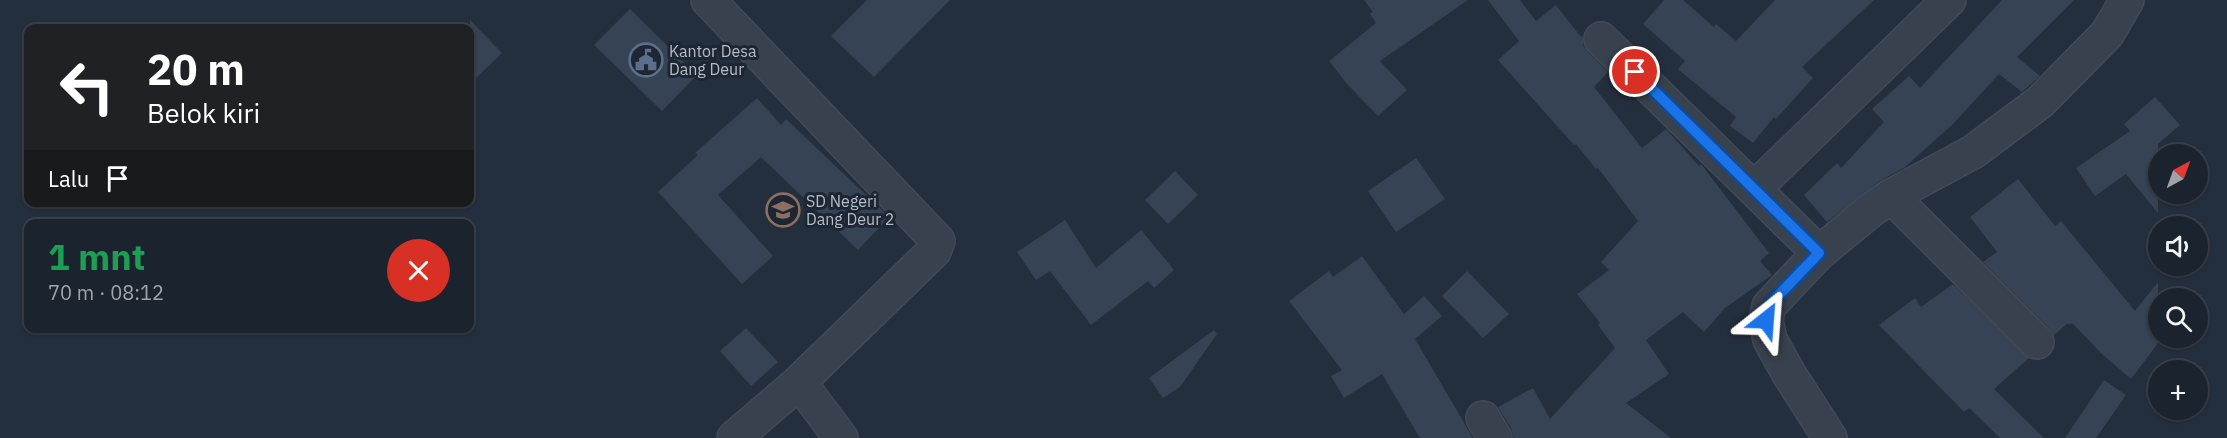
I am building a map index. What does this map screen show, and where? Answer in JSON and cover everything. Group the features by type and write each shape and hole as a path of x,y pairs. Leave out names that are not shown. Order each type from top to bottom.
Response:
{"street":[{"path":"708,0 938,241 934,251 796,384 734,438"},
{"path":"1754,189 1949,0"},
{"path":"1830,438 1770,340 1766,312 1773,301 1819,253 1837,241 1869,212 1892,196 1973,152 2040,102 2107,34 2127,0"},
{"path":"1601,39 1819,253"},
{"path":"1892,196 2037,342"},
{"path":"796,384 808,394 841,438"}],"building":[{"path":"867,0 950,0 874,77 831,36"},
{"path":"1364,0 1468,0 1380,61 1407,90 1378,116 1329,61 1376,23 1370,14 1373,12"},
{"path":"1488,0 1520,0 1536,21 1556,5 1581,37 1583,36 1583,45 1588,52 1608,72 1594,87 1642,148 1666,129 1699,166 1701,164 1769,253 1760,261 1772,275 1725,308 1704,332 1683,312 1646,340 1669,374 1626,403 1671,438 1514,438 1511,428 1498,407 1533,388 1550,419 1615,348 1598,325 1600,323 1577,294 1609,270 1601,262 1638,221 1598,168 1596,169 1576,144 1574,145 1498,60 1519,41"},
{"path":"1664,0 1683,0 1714,27 1716,24 1736,41 1775,0 1874,0 1802,67 1813,78 1776,119 1774,117 1753,143 1730,126 1736,117 1678,69 1685,61 1643,24"},
{"path":"2002,0 2074,0 2017,57 2040,76 2022,92 1999,74 1953,124 1905,167 1880,181 1827,222 1804,195 1837,163 1841,168 1884,122 1872,109 1909,76 1920,88"},
{"name":"Kantor Desa Dang Deur","path":"630,9 697,75 662,111 594,45"},
{"path":"474,24 502,53 474,80"},
{"path":"2155,97 2180,125 2158,144 2148,144 2148,201 2126,174 2095,196 2076,168 2130,131 2124,124"},
{"path":"757,98 781,125 786,119 889,217 858,250 761,157 718,195 773,256 742,284 658,192 698,155 695,153"},
{"path":"1416,158 1445,199 1396,232 1368,191"},
{"path":"1175,171 1198,195 1168,224 1145,200"},
{"path":"2018,179 2055,226 2061,221 2135,311 2148,295 2148,348 2154,348 2131,379 2103,355 2072,323 2069,325 2068,323 2054,335 1983,262 1997,252 1970,217"},
{"path":"2151,204 2158,204 2158,213"},
{"path":"1065,220 1096,268 1141,230 1174,270 1154,288 1148,281 1091,325 1050,271 1036,280 1017,252"},
{"path":"1362,256 1404,314 1424,296 1442,316 1415,339 1473,438 1420,438 1382,374 1344,398 1331,376 1342,370 1289,301 1329,271 1333,277"},
{"path":"1467,271 1509,314 1483,338 1442,296"},
{"path":"1953,284 2029,358 1994,389 2044,438 2000,438 1969,408 1964,412 1879,325 1915,298 1921,307"},
{"path":"746,328 778,362 751,386 720,351"},
{"path":"1214,330 1217,334 1180,387 1163,398 1149,378"},
{"path":"2104,380 2126,395 2096,438 2065,438"}],"place":[{"name":"Kantor Desa Dang Deur","path":"646,60"},
{"name":"SD Negeri Dang Deur 2","path":"783,210"}],"route":[{"path":"1635,72 1819,253 1769,306 1766,320"}]}
